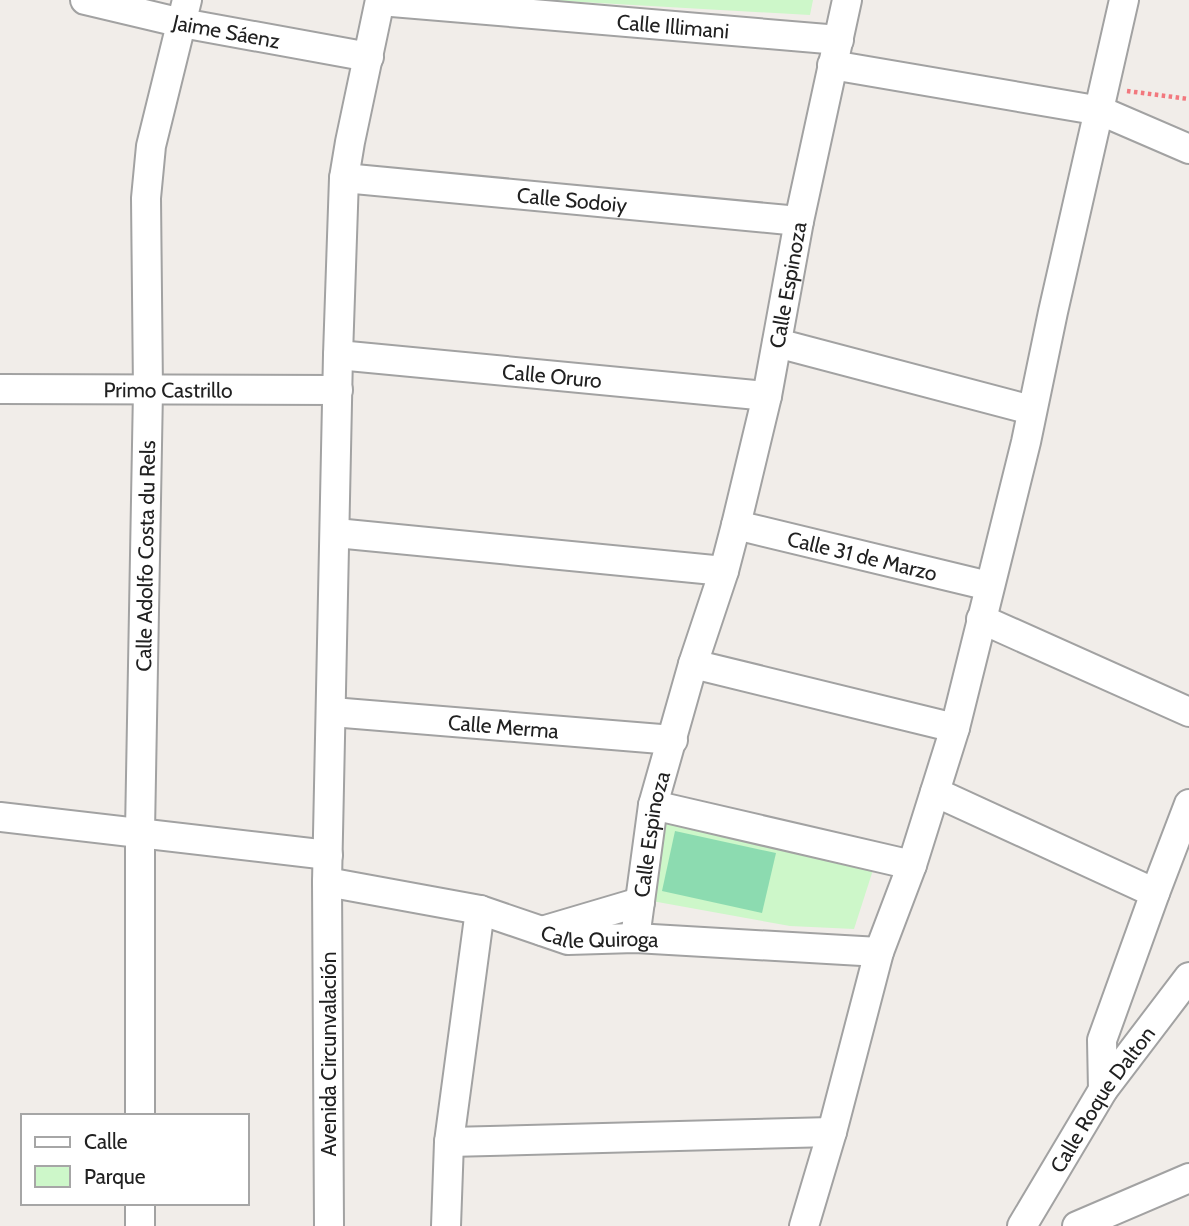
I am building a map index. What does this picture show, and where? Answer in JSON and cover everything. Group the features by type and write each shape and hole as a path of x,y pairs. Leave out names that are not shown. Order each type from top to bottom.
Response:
{"street":[{"name":"Jaime Sáenz","path":"85,0 184,11 369,57"},
{"name":"Calle Illimani","path":"380,0 835,52 1102,100 1189,149"},
{"name":"Avenida Circunvalación","path":"329,1226 328,869 344,178 380,0"},
{"name":"Calle Espinoza","path":"635,938 653,805 736,525 767,396 799,221 847,0"},
{"path":"804,1226 832,1132 879,952 912,865 955,728 1026,442 1124,0"},
{"name":"Calle Adolfo Costa du Rels","path":"140,1114 140,831 148,390 146,198 151,146 184,11"},
{"name":"Calle Sodoiy","path":"344,178 799,221"},
{"path":"778,342 1031,410"},
{"name":"Calle Oruro","path":"338,355 767,396"},
{"name":"Primo Castrillo","path":"0,389 338,390"},
{"name":"Calle 31 de Marzo","path":"736,525 989,586"},
{"path":"336,533 724,571"},
{"path":"981,618 1189,712"},
{"path":"693,664 955,728"},
{"name":"Calle Merma","path":"332,712 673,740"},
{"path":"935,792 1155,893"},
{"path":"1103,1090 1102,1041 1189,804"},
{"path":"653,805 912,865"},
{"name":"Calle Quiroga","path":"0,817 140,831 328,869 481,910 568,940 635,938 879,952"},
{"path":"542,931 640,902"},
{"path":"446,1226 449,1142 481,910"},
{"name":"Calle Roque Dalton","path":"1022,1226 1103,1090 1189,977"},
{"path":"449,1142 832,1132"},
{"path":"1077,1226 1189,1178"},
{"path":"140,1205 140,1226"}],"path":[{"path":"1102,100 1189,99"}],"green space":[{"path":"546,0 813,0 810,15"},
{"path":"663,818 873,870 854,929 790,926 652,901"},
{"path":"675,831 776,853 762,913 662,891"}]}
